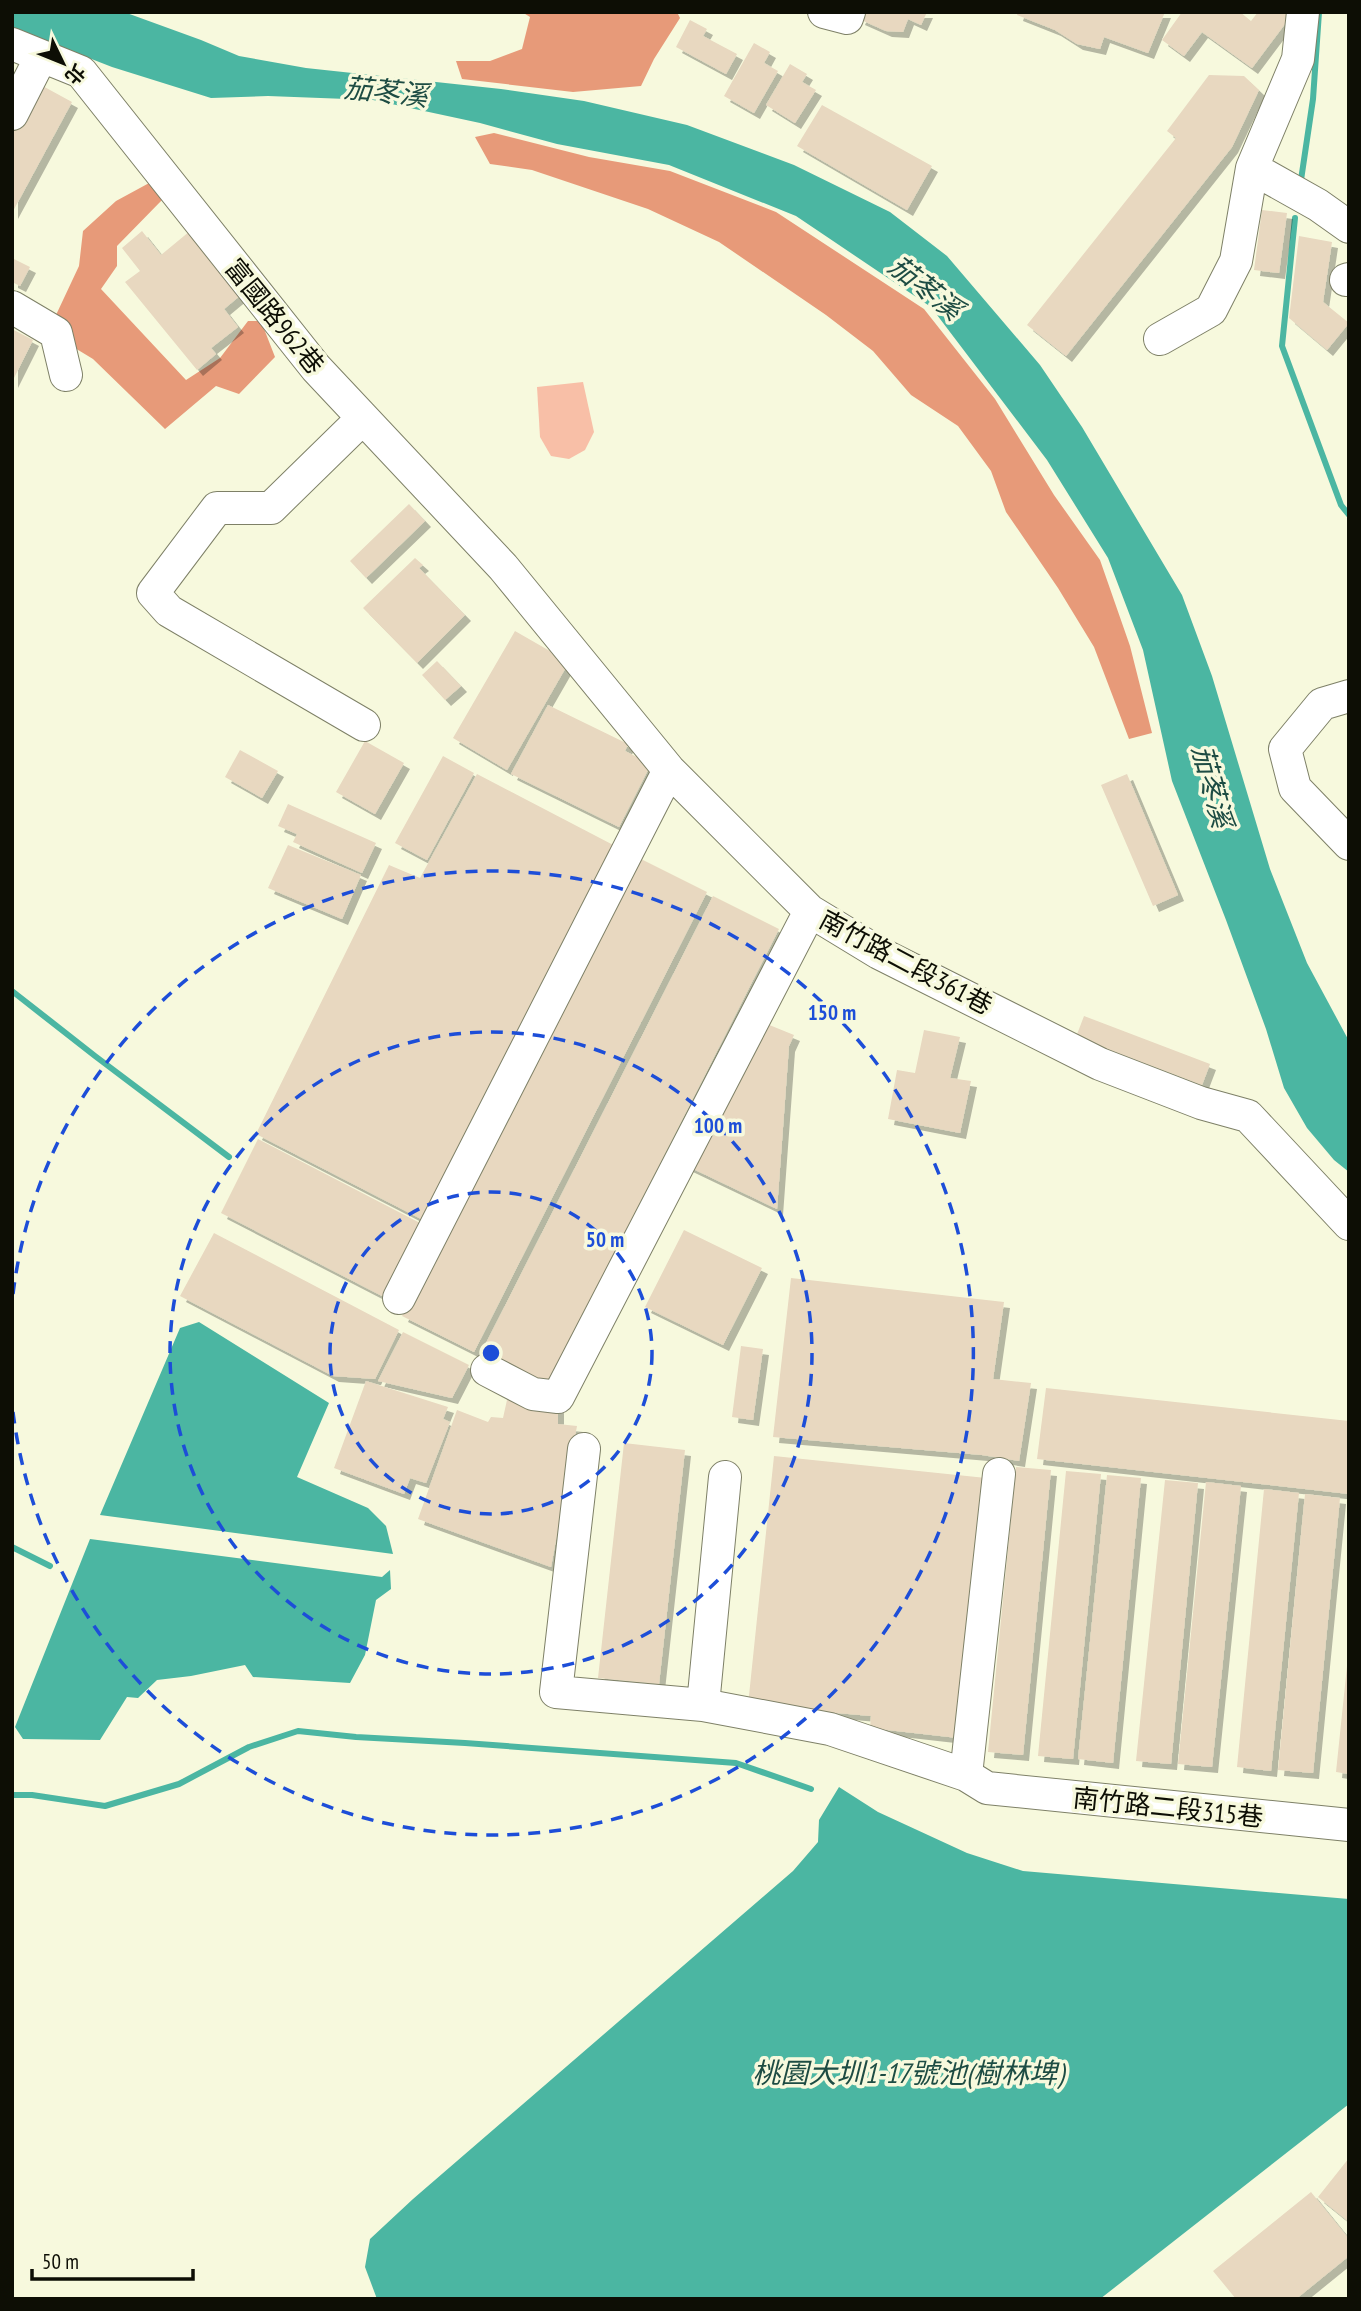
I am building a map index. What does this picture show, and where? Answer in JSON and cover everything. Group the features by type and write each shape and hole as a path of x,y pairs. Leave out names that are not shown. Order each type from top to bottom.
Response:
{"lane":[{"path":"824,12 847,18 849,12"},
{"path":"1160,339 1210,310 1236,261 1252,169 1298,58 1303,12"},
{"name":"富國路962巷","path":"12,44 81,72 316,368 503,567 533,603"},
{"path":"12,114 41,57"},
{"path":"1252,169 1318,205 1349,227"},
{"path":"12,307 56,333 66,375"},
{"path":"363,418 271,508 217,508 153,593 169,611 364,725"},
{"name":"南竹路二段361巷","path":"533,603 669,770 810,911 879,953 1100,1064 1201,1103 1248,1116 1349,1224"},
{"path":"1349,696 1322,704 1285,749 1295,789 1349,844"},
{"path":"399,1298 669,770"},
{"path":"487,1370 533,1394 558,1397 810,911"},
{"name":"南竹路二段315巷","path":"584,1449 556,1692 703,1705 830,1729 976,1782 1349,1825"},
{"path":"976,1782 999,1474"},
{"path":"703,1705 725,1477"}],"shaded area":[{"path":"522,12 677,12 680,18 654,59 641,86 573,92 462,79 456,61 490,61 522,49 530,17"},
{"path":"494,133 589,157 670,171 776,212 924,309 995,399 1054,495 1100,560 1130,646 1152,733 1129,739 1094,647 1006,512 991,471 958,426 911,395 873,351 826,315 719,242 648,209 532,170 490,164 475,137"},
{"path":"151,182 162,200 117,246 117,266 101,289 186,380 220,358 248,321 261,321 275,357 239,394 216,386 165,429 93,359 65,342 56,315 79,266 83,231 116,201"},
{"path":"583,382 594,432 585,450 569,459 551,456 540,437 537,387"}],"water":[{"name":"茄苳溪","path":"12,12 124,12 239,56 306,68 501,89 584,101 687,125 794,165 890,212 947,256 1040,365 1082,427 1182,595 1212,676 1270,869 1307,963 1349,1041 1349,1172 1334,1160 1307,1128 1284,1088 1266,1029 1172,781 1143,650 1108,558 1047,460 931,307 796,216 669,165 557,144 480,123 373,100 268,96 211,98 112,67 12,28"},
{"path":"199,1322 329,1403 297,1477 368,1508 386,1526 393,1554 100,1515 180,1328"},
{"path":"90,1539 382,1577 390,1570 391,1589 376,1600 365,1655 350,1683 253,1677 245,1665 157,1680 138,1698 127,1697 100,1740 23,1739 15,1727"},
{"name":"桃園大圳1-17號池(樹林埤)","path":"839,1787 878,1812 967,1853 1023,1871 1349,1899 1349,2104 1100,2299 377,2299 365,2267 370,2239 793,1871 818,1842 819,1820"}],"building":[{"path":"862,12 927,12 921,25 908,19 903,32 886,31 859,19"},
{"path":"1018,12 1165,12 1148,53 1104,37 1100,49 1077,44 1055,30 1017,15"},
{"path":"1182,12 1240,12 1251,21 1258,12 1287,12 1285,24 1252,68 1202,32 1184,56 1162,40"},
{"path":"690,20 707,29 703,36 737,54 726,74 676,47"},
{"path":"754,43 770,52 764,63 778,71 754,113 724,96"},
{"path":"790,64 807,74 802,82 816,90 795,123 766,105"},
{"path":"1209,75 1244,76 1259,90 1232,147 1066,356 1027,325 1176,138 1167,131"},
{"path":"39,84 72,102 12,213 12,133"},
{"path":"822,105 932,166 907,210 797,146"},
{"path":"1262,210 1287,213 1279,273 1254,270"},
{"path":"142,231 161,255 190,231 242,294 224,309 238,327 211,348 216,354 197,370 125,282 140,271 122,248"},
{"path":"1299,236 1332,242 1323,302 1349,323 1327,350 1289,318"},
{"path":"12,258 30,267 20,286 12,282"},
{"path":"12,329 33,340 12,382"},
{"path":"409,504 425,521 366,578 350,561"},
{"path":"415,558 423,565 419,568 465,615 417,663 363,608"},
{"path":"515,631 569,662 507,770 453,738"},
{"path":"437,661 461,686 445,700 422,675"},
{"path":"548,705 628,744 625,751 651,764 619,827 511,774"},
{"path":"365,741 404,763 375,814 336,792"},
{"path":"240,750 278,771 262,798 225,777"},
{"path":"443,756 474,773 427,860 395,843"},
{"path":"477,774 619,848 429,1223 256,1134 389,865 420,878"},
{"path":"1127,774 1178,895 1153,906 1101,785"},
{"path":"288,804 376,843 362,873 293,842 297,834 278,826"},
{"path":"288,845 361,875 342,919 268,888"},
{"path":"635,856 707,892 474,1352 402,1316"},
{"path":"713,896 779,929 546,1388 480,1355"},
{"path":"1084,1016 1210,1064 1202,1085 1076,1037"},
{"path":"762,1022 794,1035 789,1046 777,1209 687,1166"},
{"path":"924,1030 960,1037 950,1078 971,1081 960,1133 888,1119 897,1070 915,1073"},
{"path":"258,1139 422,1224 384,1297 221,1213"},
{"path":"684,1230 762,1268 723,1345 645,1307"},
{"path":"214,1233 399,1330 375,1379 333,1376 180,1296"},
{"path":"791,1278 1004,1302 993,1379 1031,1383 1019,1461 982,1455 773,1437"},
{"path":"403,1332 469,1365 452,1398 378,1381"},
{"path":"741,1346 763,1349 753,1420 732,1417"},
{"path":"366,1381 448,1407 443,1419 450,1422 426,1483 410,1478 404,1494 334,1468"},
{"path":"1046,1388 1349,1421 1349,1494 1037,1459"},
{"path":"507,1400 558,1403 558,1424 577,1426 551,1567 418,1519 457,1410 488,1422 491,1417 503,1418"},
{"path":"624,1443 685,1450 659,1684 598,1678"},
{"path":"774,1456 986,1478 958,1738 870,1728 871,1716 748,1705"},
{"path":"1016,1467 1051,1470 1023,1755 988,1752"},
{"path":"1066,1471 1101,1474 1073,1759 1038,1756"},
{"path":"1107,1475 1141,1478 1113,1763 1078,1759"},
{"path":"1165,1480 1198,1483 1171,1764 1136,1761"},
{"path":"1206,1482 1241,1486 1212,1767 1178,1764"},
{"path":"1264,1489 1299,1493 1271,1771 1237,1767"},
{"path":"1305,1494 1340,1498 1313,1773 1278,1770"},
{"path":"1349,1666 1349,1774 1336,1772"},
{"path":"1349,2158 1349,2222 1318,2197"},
{"path":"1311,2192 1349,2239 1349,2256 1296,2299 1236,2299 1213,2271"}],"waterway":[{"path":"1301,180 1313,99 1319,12"},
{"path":"1295,218 1282,346 1341,505 1349,515"},
{"path":"12,991 229,1157"},
{"path":"12,1547 50,1566"},
{"path":"12,1795 32,1795 105,1806 179,1784 249,1747 298,1731 736,1763 811,1789"}]}
